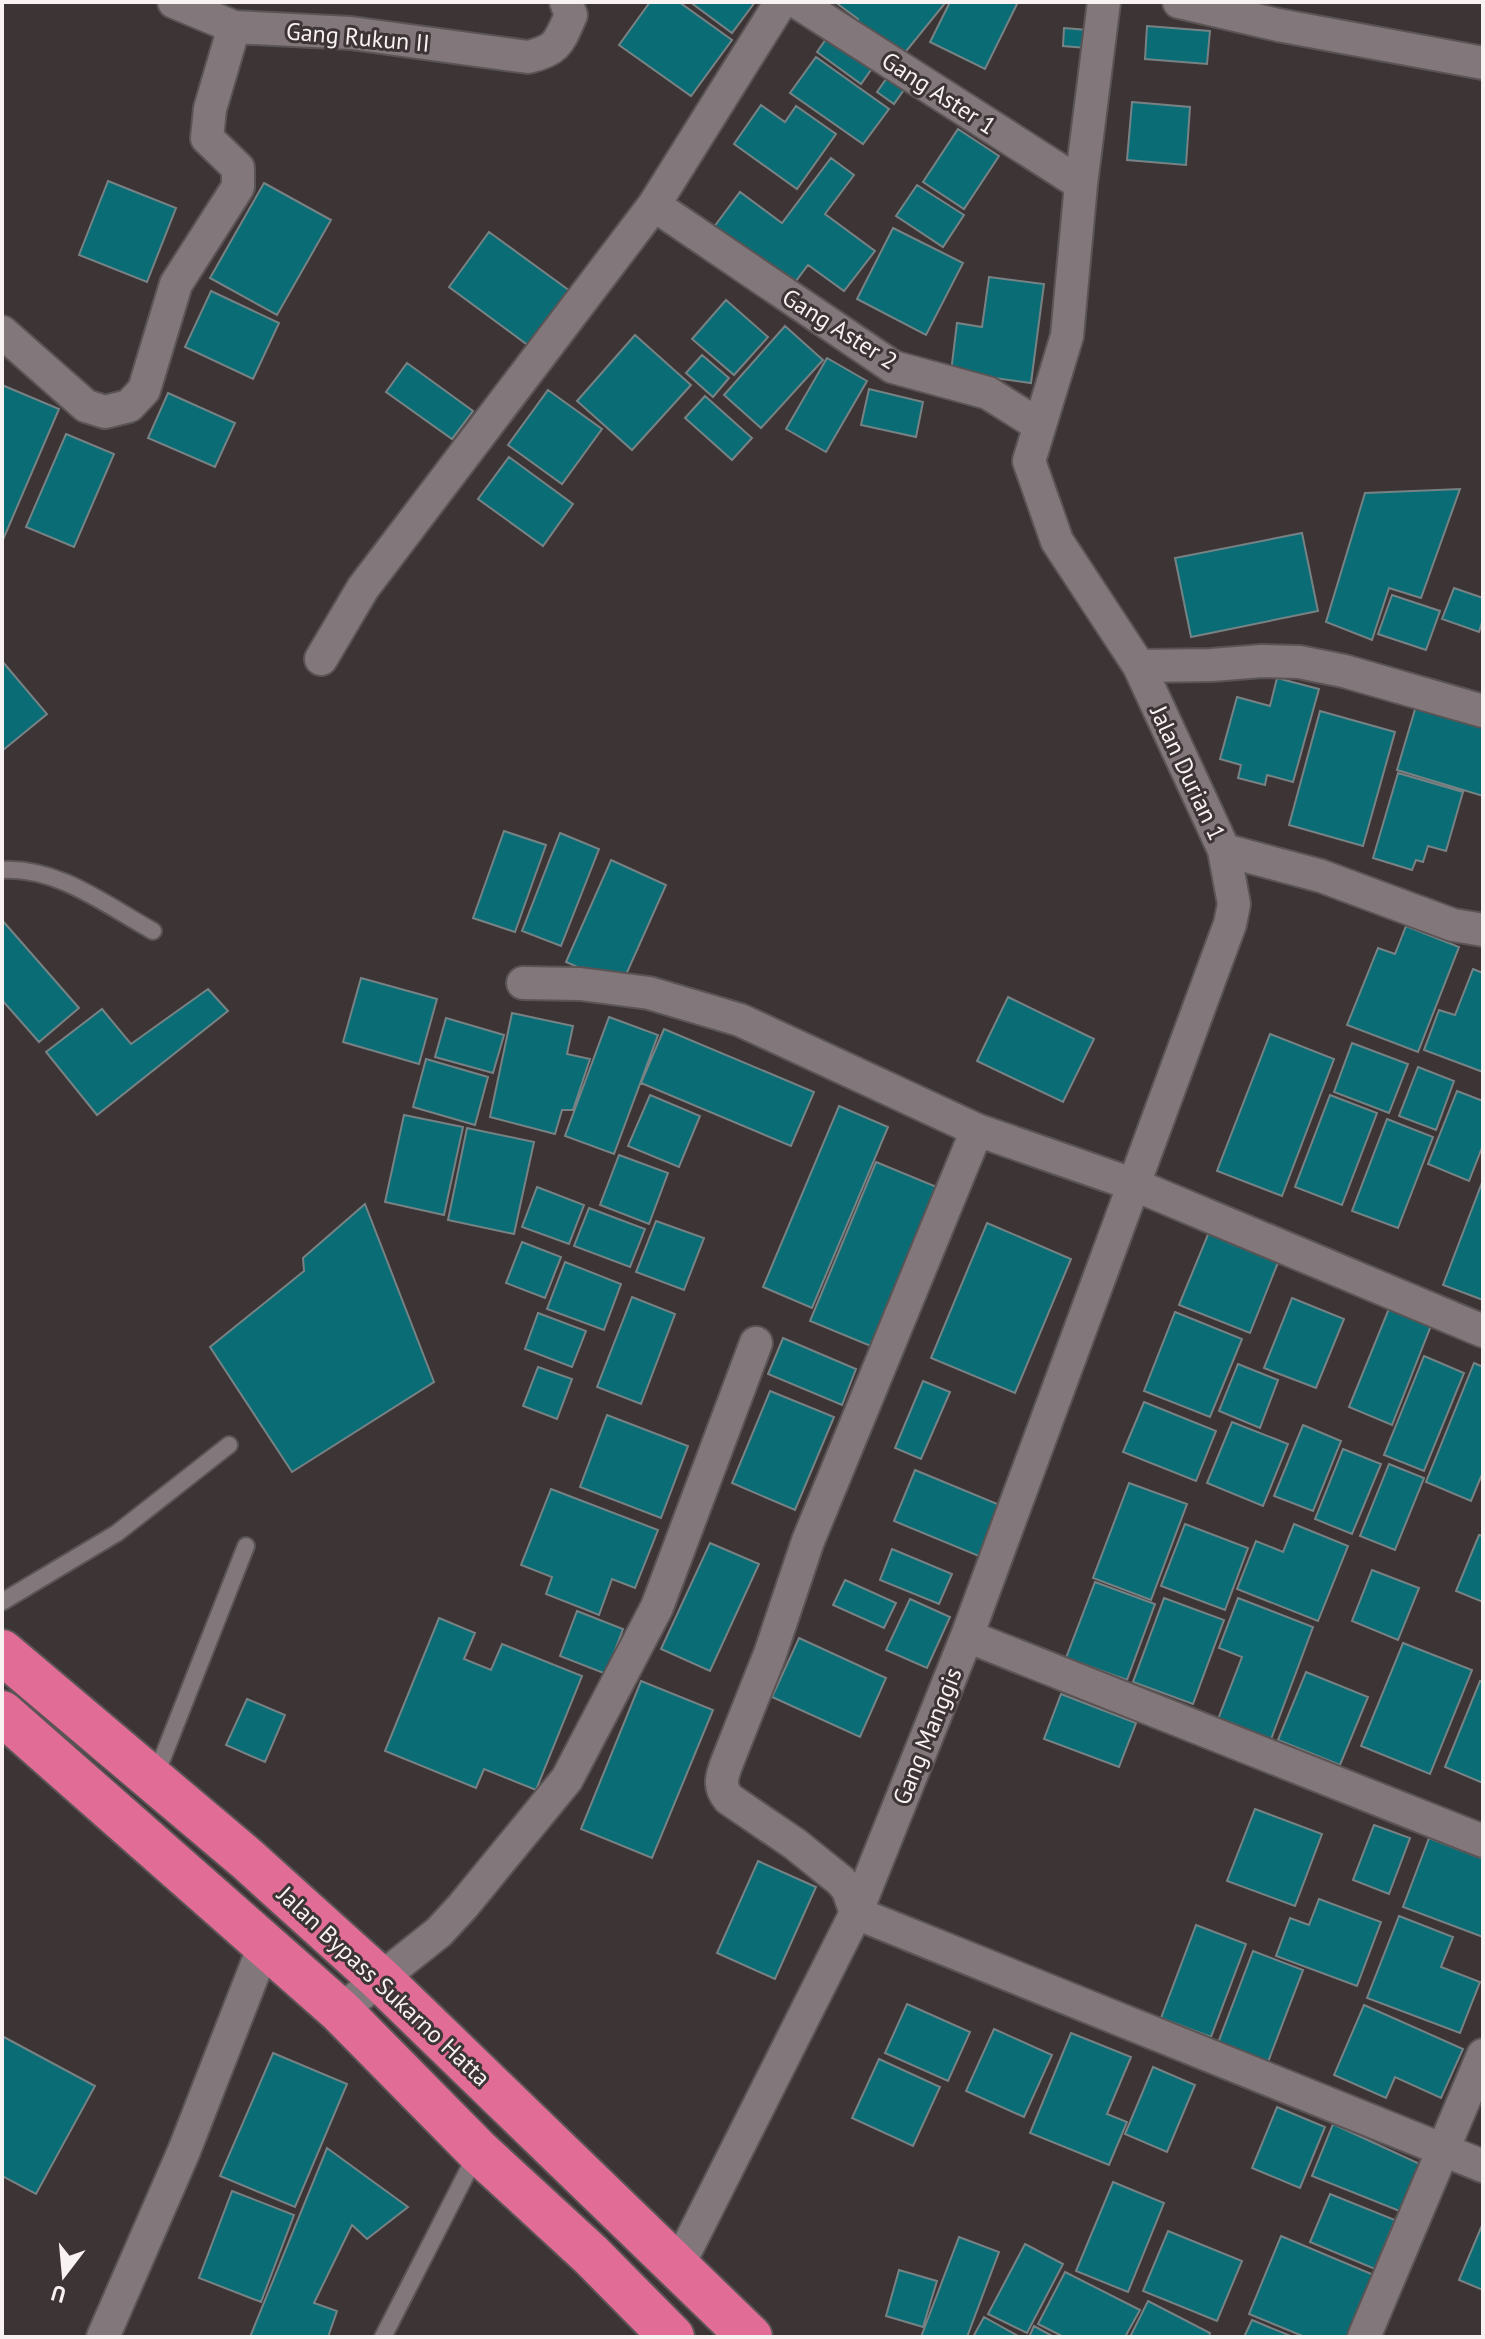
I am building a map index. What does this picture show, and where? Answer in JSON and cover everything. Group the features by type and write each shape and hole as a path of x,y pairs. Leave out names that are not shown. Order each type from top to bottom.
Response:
{"highway":[{"name":"Jalan Bypass Sukarno Hatta","path":"2,1652 247,1859 380,1979 750,2337"},
{"name":"Jalan Bypass Sukarno Hatta","path":"2,1713 340,2011 478,2151 591,2255 672,2337"},
{"path":"412,2086 449,2046"}],"street":[{"name":"Gang Rukun II","path":"174,2 234,27 351,33 528,57 546,53 558,45 571,15 566,2"},
{"path":"321,659 363,588 654,205 781,2"},
{"name":"Gang Aster 1","path":"797,2 1081,184"},
{"name":"Jalan Durian 1","path":"1104,2 1081,184 1067,336 1029,461 1057,541 1139,666 1224,850 1234,904 1230,924 1135,1185"},
{"path":"1179,2 1278,25 1483,63"},
{"path":"2,332 86,406 105,412 129,406 144,390 176,284 238,187 238,168 207,138 210,109 234,27"},
{"name":"Gang Aster 2","path":"654,205 893,367 988,393 1039,425"},
{"path":"1139,666 1299,662 1344,671 1483,711"},
{"path":"1224,850 1321,876 1453,925 1483,930"},
{"path":"523,983 580,984 649,993 740,1020 835,1067 977,1130 1135,1185 1483,1331"},
{"path":"977,1130 808,1541 770,1654 721,1781 722,1791 841,1881 848,1890 856,1913 1483,2166"},
{"name":"Gang Manggis","path":"677,2268 856,1913 967,1636 1135,1185"},
{"path":"340,2011 439,1932 567,1779 657,1607 756,1343"},
{"path":"967,1636 1483,1841"},
{"path":"103,2337 184,2151 264,1946"},
{"path":"1364,2337 1483,2055"}],"lane":[{"path":"2,870 42,873 69,883 153,931"},
{"path":"2,1602 117,1533 229,1445"},
{"path":"153,1782 246,1546"},
{"path":"383,2337 478,2151"}],"building":[{"path":"650,2 679,2 732,40 691,96 619,45"},
{"path":"690,2 755,2 732,33"},
{"path":"835,2 946,2 899,60 849,31 858,19"},
{"path":"950,2 1018,2 985,69 930,42"},
{"path":"1147,26 1210,31 1207,64 1145,59"},
{"path":"1064,28 1087,30 1086,48 1063,46"},
{"path":"833,29 878,60 861,84 817,52"},
{"path":"816,57 889,109 863,144 790,93"},
{"path":"891,72 908,84 894,104 877,92"},
{"path":"1132,102 1190,107 1186,165 1127,160"},
{"path":"761,105 785,122 796,106 836,134 797,189 734,144"},
{"path":"958,129 999,156 964,209 923,182"},
{"path":"831,158 854,175 825,214 875,251 844,291 808,265 790,289 711,231 740,192 782,223"},
{"path":"108,181 176,208 147,282 79,255"},
{"path":"264,183 331,220 277,315 210,278"},
{"path":"917,185 964,215 943,247 896,216"},
{"path":"893,228 963,263 926,335 857,299"},
{"path":"489,232 570,291 529,346 449,287"},
{"path":"989,277 1044,284 1031,383 951,372 957,323 982,327"},
{"path":"211,291 279,323 253,379 185,347"},
{"path":"726,300 768,337 734,375 692,339"},
{"path":"785,326 823,360 761,428 724,395"},
{"path":"635,335 691,385 632,450 577,401"},
{"path":"702,355 729,378 713,397 686,373"},
{"path":"827,358 867,381 826,452 786,429"},
{"path":"407,363 473,411 452,439 386,392"},
{"path":"2,385 59,409 2,542"},
{"path":"869,389 923,402 916,437 861,425"},
{"path":"548,390 602,429 562,484 508,445"},
{"path":"168,393 235,423 215,467 148,438"},
{"path":"705,396 752,438 732,460 685,418"},
{"path":"66,434 114,454 74,547 26,527"},
{"path":"509,457 573,504 543,546 478,499"},
{"path":"1460,489 1421,598 1389,588 1372,640 1326,622 1365,493"},
{"path":"1302,533 1318,611 1191,637 1175,558"},
{"path":"1454,588 1483,598 1483,619 1479,632 1442,619"},
{"path":"1392,595 1440,611 1426,650 1378,634"},
{"path":"2,661 47,714 2,751"},
{"path":"1277,678 1319,689 1293,782 1267,775 1265,785 1238,778 1241,765 1220,759 1237,697 1270,706"},
{"path":"1416,706 1483,726 1483,796 1397,770"},
{"path":"1320,711 1395,732 1363,846 1289,825"},
{"path":"1398,773 1463,792 1446,851 1428,846 1423,862 1416,860 1412,870 1373,858"},
{"path":"504,831 546,845 515,932 473,918"},
{"path":"560,833 599,849 561,946 522,931"},
{"path":"611,860 666,885 621,986 566,962"},
{"path":"2,920 79,1008 39,1042 2,1000"},
{"path":"1406,926 1459,947 1418,1052 1347,1025 1378,948 1395,954"},
{"path":"1473,969 1483,973 1483,1072 1424,1050 1439,1010 1455,1015"},
{"path":"361,978 437,999 419,1064 343,1042"},
{"path":"208,989 228,1011 97,1115 46,1052 102,1009 131,1044"},
{"path":"1008,997 1094,1039 1063,1102 977,1061"},
{"path":"512,1013 573,1026 567,1054 590,1059 573,1110 562,1110 555,1134 490,1117"},
{"path":"609,1017 658,1035 614,1154 565,1136"},
{"path":"446,1018 504,1035 493,1073 435,1057"},
{"path":"664,1029 814,1092 791,1146 641,1083"},
{"path":"1270,1034 1334,1059 1282,1196 1217,1171"},
{"path":"1352,1043 1408,1064 1389,1113 1334,1092"},
{"path":"426,1059 488,1077 475,1125 413,1107"},
{"path":"1418,1067 1454,1081 1436,1130 1399,1116"},
{"path":"1457,1091 1483,1101 1483,1145 1469,1181 1428,1164"},
{"path":"650,1095 700,1116 679,1167 628,1146"},
{"path":"1330,1095 1377,1113 1342,1205 1295,1187"},
{"path":"839,1106 888,1127 812,1308 763,1287"},
{"path":"404,1115 463,1127 444,1215 385,1202"},
{"path":"1387,1119 1433,1137 1398,1228 1352,1211"},
{"path":"467,1128 534,1142 514,1234 448,1220"},
{"path":"619,1155 668,1173 649,1224 600,1205"},
{"path":"876,1162 944,1190 878,1349 810,1321"},
{"path":"1483,1180 1483,1300 1443,1285"},
{"path":"537,1187 584,1205 569,1244 522,1227"},
{"path":"365,1204 434,1382 292,1472 210,1347 304,1271 303,1258"},
{"path":"589,1208 645,1229 630,1267 574,1246"},
{"path":"656,1221 704,1238 684,1290 636,1272"},
{"path":"987,1223 1071,1259 1015,1393 931,1358"},
{"path":"1209,1232 1279,1260 1250,1333 1179,1305"},
{"path":"522,1242 561,1257 545,1298 506,1283"},
{"path":"565,1262 621,1284 604,1330 547,1309"},
{"path":"632,1297 675,1314 641,1404 597,1387"},
{"path":"1292,1298 1344,1319 1316,1388 1264,1368"},
{"path":"1390,1306 1432,1323 1392,1425 1349,1407"},
{"path":"1175,1312 1242,1339 1210,1417 1144,1391"},
{"path":"538,1313 586,1331 572,1367 525,1349"},
{"path":"783,1338 856,1369 842,1405 768,1374"},
{"path":"1424,1356 1464,1373 1424,1471 1384,1455"},
{"path":"1474,1363 1483,1367 1483,1472 1471,1501 1426,1482"},
{"path":"1238,1364 1278,1380 1260,1428 1219,1411"},
{"path":"538,1367 572,1379 557,1419 523,1406"},
{"path":"923,1381 950,1392 921,1459 895,1448"},
{"path":"770,1391 834,1417 795,1510 732,1483"},
{"path":"1144,1402 1216,1431 1196,1481 1123,1452"},
{"path":"607,1415 688,1446 661,1518 580,1487"},
{"path":"1232,1422 1288,1444 1263,1506 1207,1483"},
{"path":"1303,1425 1341,1441 1313,1511 1274,1496"},
{"path":"1343,1449 1381,1464 1352,1534 1315,1519"},
{"path":"1389,1464 1424,1478 1395,1550 1360,1536"},
{"path":"915,1470 1007,1508 986,1559 894,1521"},
{"path":"1129,1483 1187,1504 1151,1600 1093,1578"},
{"path":"551,1489 658,1530 635,1588 612,1579 599,1615 546,1594 552,1577 521,1565"},
{"path":"1185,1524 1248,1548 1225,1610 1161,1586"},
{"path":"1294,1524 1348,1546 1318,1621 1237,1589 1256,1541 1283,1552"},
{"path":"1479,1535 1483,1536 1483,1602 1456,1591"},
{"path":"710,1543 759,1564 710,1671 661,1649"},
{"path":"892,1549 952,1574 939,1604 880,1580"},
{"path":"1372,1570 1419,1588 1398,1640 1352,1621"},
{"path":"845,1580 896,1603 884,1628 833,1605"},
{"path":"1095,1582 1155,1604 1127,1680 1066,1658"},
{"path":"1164,1598 1224,1620 1193,1704 1133,1682"},
{"path":"1238,1598 1313,1627 1270,1742 1217,1722 1242,1657 1219,1648"},
{"path":"910,1599 950,1617 927,1668 886,1650"},
{"path":"577,1611 623,1629 606,1674 560,1656"},
{"path":"439,1618 475,1633 464,1659 491,1670 502,1644 582,1676 536,1790 484,1769 476,1788 385,1751"},
{"path":"799,1638 886,1678 860,1737 772,1697"},
{"path":"1403,1643 1472,1670 1430,1774 1361,1746"},
{"path":"1306,1672 1368,1697 1340,1765 1278,1740"},
{"path":"641,1681 713,1710 652,1858 581,1829"},
{"path":"1480,1681 1483,1682 1483,1783 1445,1767"},
{"path":"1061,1694 1136,1723 1119,1767 1044,1739"},
{"path":"247,1699 285,1715 265,1762 226,1745"},
{"path":"1255,1809 1322,1834 1295,1906 1227,1881"},
{"path":"1374,1825 1410,1838 1389,1894 1353,1880"},
{"path":"1429,1838 1483,1859 1483,1937 1403,1907"},
{"path":"758,1861 816,1887 775,1979 717,1953"},
{"path":"1319,1899 1381,1922 1357,1986 1276,1956 1290,1918 1309,1925"},
{"path":"1399,1916 1453,1937 1441,1967 1480,1982 1460,2033 1367,1998"},
{"path":"1196,1925 1246,1944 1211,2037 1161,2018"},
{"path":"1253,1951 1303,1970 1268,2062 1218,2043"},
{"path":"907,2004 970,2032 948,2081 885,2053"},
{"path":"1364,2005 1463,2049 1441,2098 1395,2077 1386,2098 1334,2075"},
{"path":"994,2029 1052,2055 1024,2117 966,2091"},
{"path":"1071,2033 1131,2057 1107,2114 1127,2122 1109,2165 1030,2133"},
{"path":"2,2036 95,2086 36,2194 2,2176"},
{"path":"273,2053 347,2084 295,2207 220,2176"},
{"path":"879,2059 940,2087 913,2146 852,2118"},
{"path":"1153,2067 1195,2085 1167,2152 1125,2134"},
{"path":"1277,2107 1325,2127 1300,2188 1252,2168"},
{"path":"1333,2124 1422,2165 1402,2212 1312,2176"},
{"path":"327,2148 408,2207 367,2239 352,2225 314,2303 337,2311 328,2337 250,2337"},
{"path":"1113,2182 1164,2203 1128,2292 1076,2271"},
{"path":"232,2191 294,2215 261,2302 199,2278"},
{"path":"1330,2194 1395,2220 1375,2269 1310,2242"},
{"path":"1483,2223 1483,2290 1459,2280"},
{"path":"1168,2231 1242,2261 1217,2321 1143,2291"},
{"path":"1281,2236 1381,2278 1356,2337 1305,2337 1249,2314"},
{"path":"959,2237 999,2252 967,2337 921,2337"},
{"path":"1025,2244 1063,2264 1027,2333 988,2314"},
{"path":"899,2270 937,2281 923,2327 886,2316"},
{"path":"1065,2272 1140,2310 1125,2337 1064,2337 1038,2324"},
{"path":"1148,2301 1210,2333 1209,2337 1130,2337"},
{"path":"984,2317 1020,2337 973,2337"},
{"path":"1252,2320 1293,2337 1244,2337"},
{"path":"1034,2326 1054,2337 1029,2337"}]}
